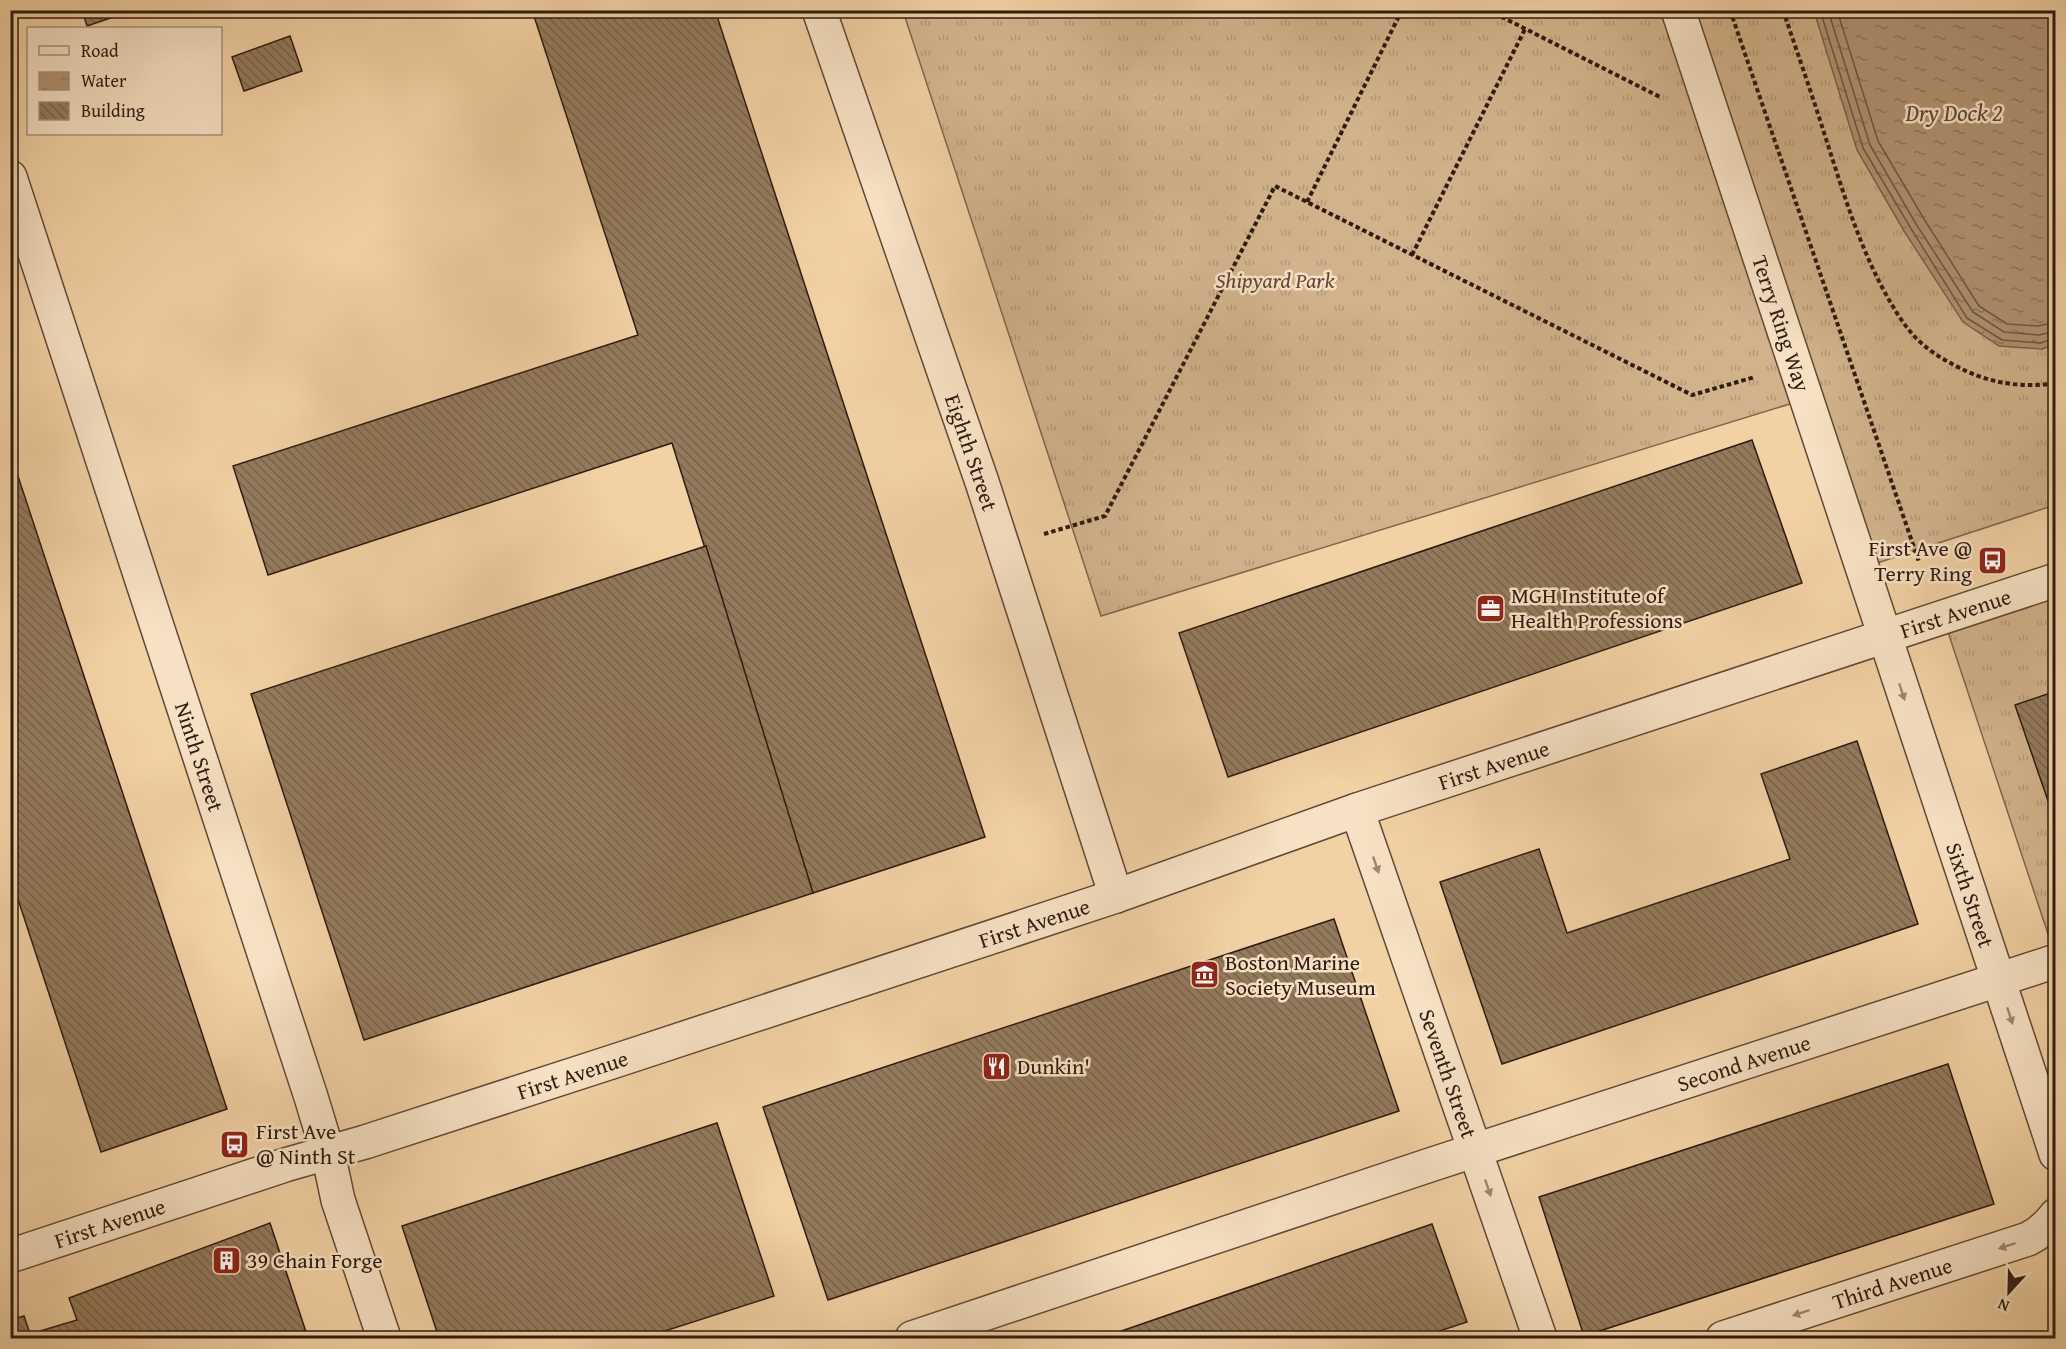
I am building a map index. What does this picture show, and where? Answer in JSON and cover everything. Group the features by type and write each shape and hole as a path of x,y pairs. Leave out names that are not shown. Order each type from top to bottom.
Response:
{"street":[{"name":"Eighth Street","path":"819,10 982,482 1116,896"},
{"name":"Terry Ring Way","path":"1678,10 1884,636"},
{"name":"Ninth Street","path":"10,177 328,1153 338,1200 384,1338"},
{"name":"First Avenue","path":"10,1256 285,1165 644,1052 1116,896 1357,810 2055,580"},
{"name":"Sixth Street","path":"1884,636 2055,1154"},
{"name":"Seventh Street","path":"1357,810 1540,1338"},
{"name":"Second Avenue","path":"912,1338 1475,1150 2055,961"},
{"name":"Third Avenue","path":"1723,1338 2028,1239 2038,1234 2055,1216"}],"path":[{"path":"1307,202 1402,10"},
{"path":"1488,10 1671,103"},
{"path":"1730,10 1919,562"},
{"path":"1782,10 1847,207 1876,276 1903,321 1916,338 1932,352 1972,374 1992,381 2012,384 2055,383"},
{"path":"1412,255 1525,29"},
{"path":"1044,534 1105,516 1275,186 1692,395 1762,375"}],"green space":[{"name":"Shipyard Park","path":"903,11 1814,11 1825,43 2042,349 2055,344 2055,505 1874,564 1819,395 1101,616"},
{"path":"2055,580 2055,955 1943,617"}],"water":[{"name":"Dry Dock 2","path":"1814,11 2055,11 2055,344 2042,349 1999,346 1963,322 1904,231 1857,150"}],"building":[{"path":"82,10 134,10 87,26"},
{"path":"532,10 715,10 985,837 813,893 672,443 268,575 233,466 638,335"},
{"path":"290,36 302,71 244,91 232,57"},
{"name":"MGH Institute of Health Professions","path":"1752,440 1802,583 1228,777 1179,633"},
{"path":"10,452 227,1109 101,1152 10,875"},
{"path":"706,546 813,893 364,1040 251,694"},
{"path":"2056,691 2056,824 2015,705"},
{"path":"1857,741 1918,924 1502,1064 1440,882 1539,849 1567,933 1790,859 1761,774"},
{"path":"1334,919 1399,1111 828,1300 763,1107"},
{"path":"1948,1064 1994,1204 1584,1336 1539,1197"},
{"path":"717,1123 774,1296 643,1338 439,1338 402,1226"},
{"name":"39 Chain Forge","path":"270,1223 308,1338 10,1338 10,1320 24,1316 30,1334 77,1320 69,1298"},
{"path":"1432,1224 1467,1322 1418,1338 1101,1338"}],"place":[{"name":"First Ave @ Terry Ring","path":"1993,561"},
{"name":"MGH Institute of Health Professions","path":"1490,608"},
{"name":"Boston Marine Society Museum","path":"1204,975"},
{"name":"Dunkin'","path":"996,1066"},
{"name":"First Ave @ Ninth St","path":"235,1144"},
{"name":"39 Chain Forge","path":"226,1260"}]}
